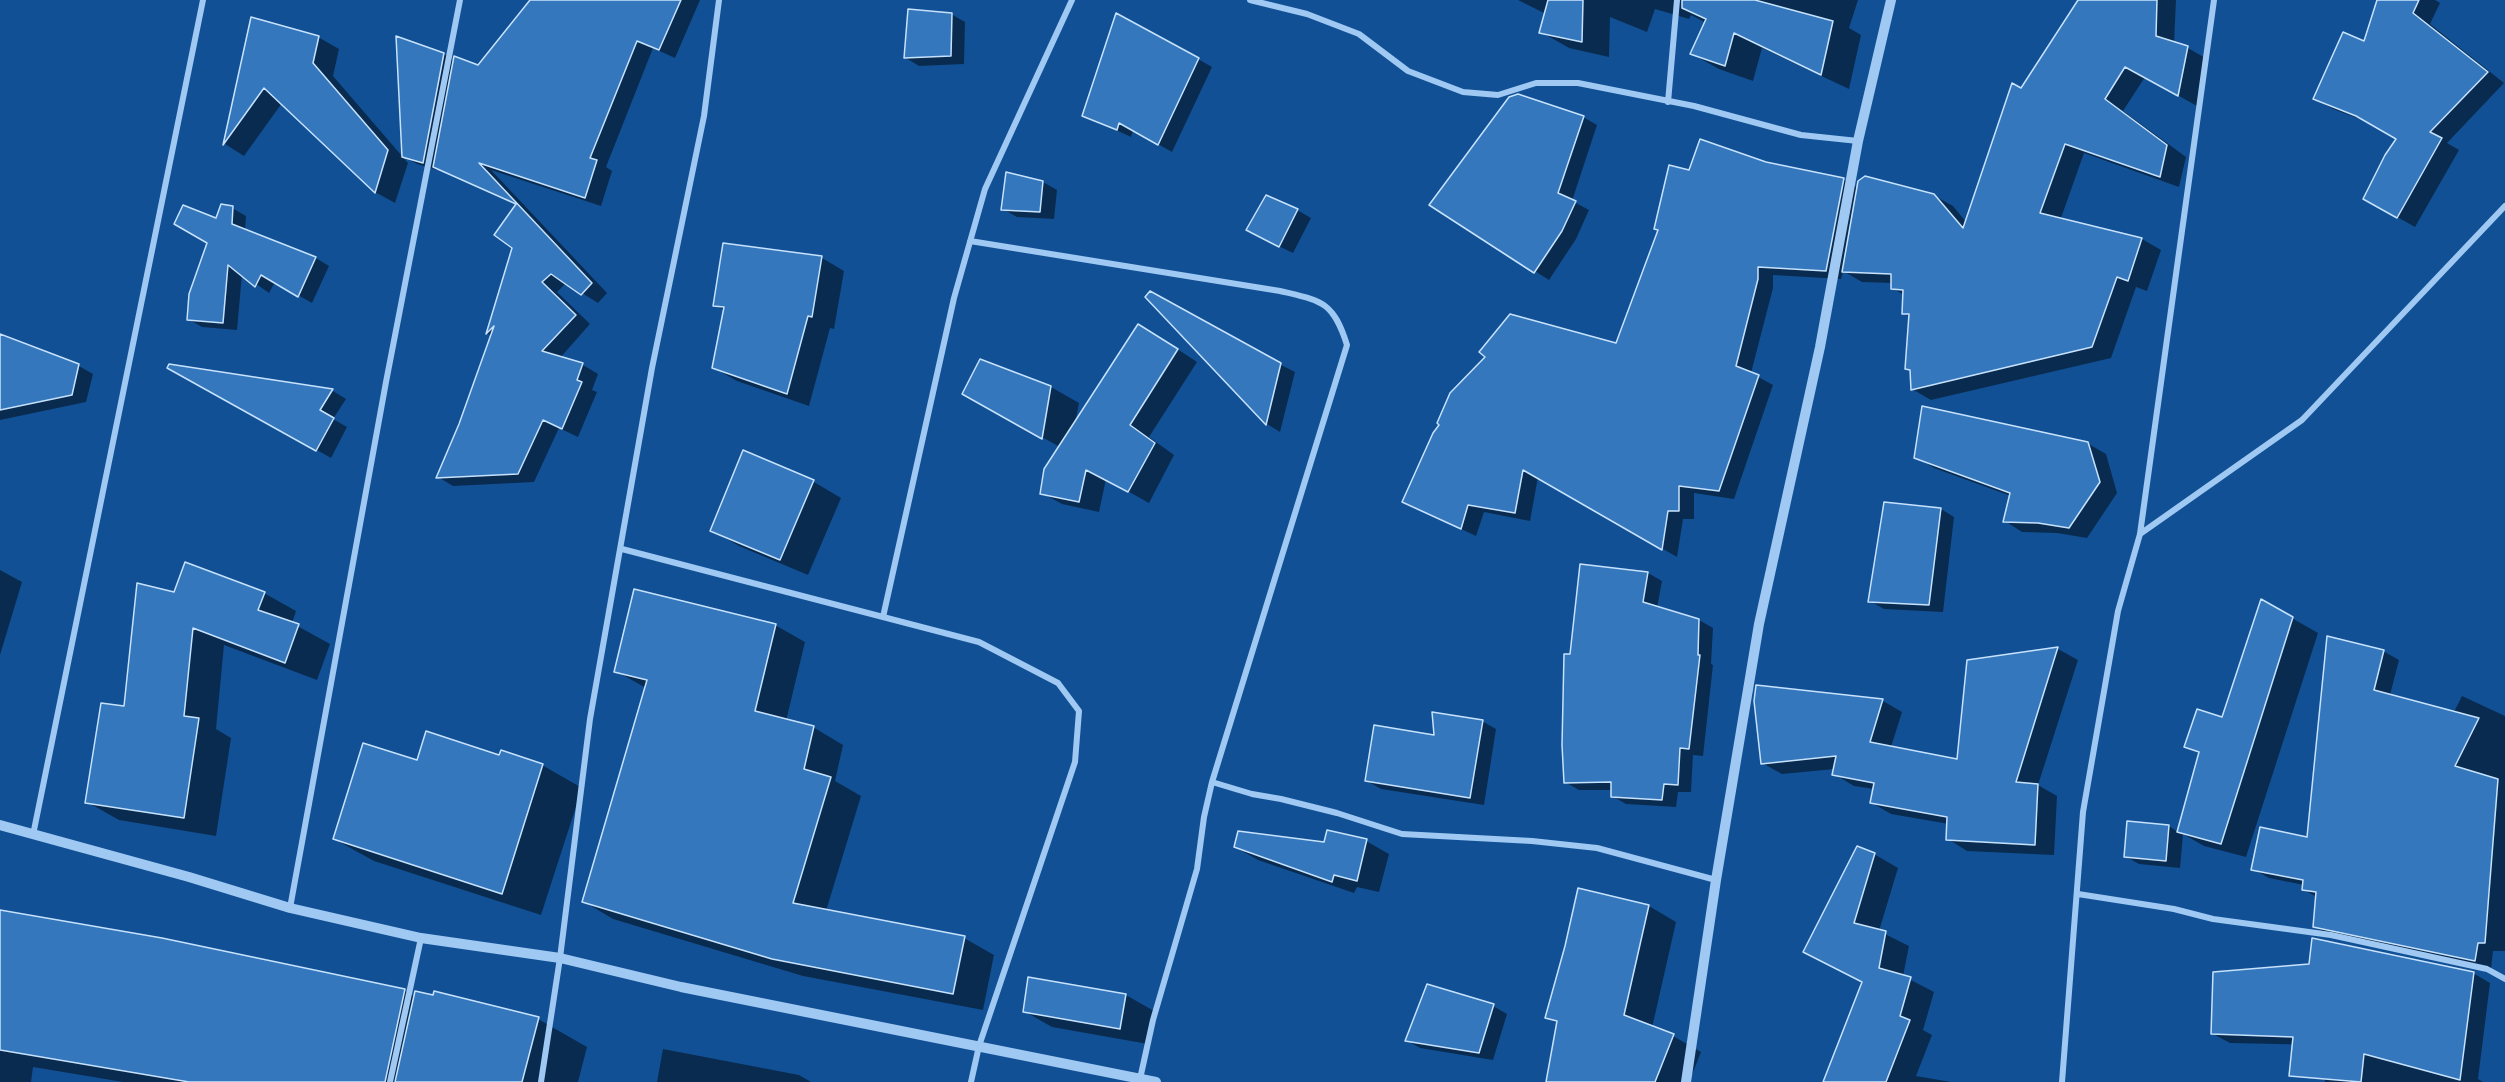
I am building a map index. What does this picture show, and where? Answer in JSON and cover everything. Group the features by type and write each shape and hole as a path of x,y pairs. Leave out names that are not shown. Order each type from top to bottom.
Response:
{"street":[{"path":"33,835 202,0"},
{"path":"290,908 386,382 460,0"},
{"path":"541,1082 560,958 590,719 622,549 652,369 704,116 719,0"},
{"path":"883,617 954,298 985,189 1072,0"},
{"path":"1250,0 1307,14 1359,34 1408,71 1463,92 1498,95 1536,83 1578,83 1756,121 1802,135 1858,141"},
{"path":"1668,102 1677,0"},
{"path":"1686,1082 1716,880 1759,624 1820,347 1858,141 1891,0"},
{"path":"2062,1082 2083,812 2118,611 2140,534 2214,0"},
{"path":"2140,534 2302,420 2505,206"},
{"path":"970,242 1280,291 1316,299 1338,318 1347,345 1212,782 1204,817 1197,869 1153,1020 1140,1079"},
{"path":"622,549 979,642 1058,683 1079,711 1075,762 979,1046 971,1082"},
{"path":"1212,782 1252,794 1328,810 1402,834 1532,841 1597,848 1716,880"},
{"path":"0,825 189,877 290,908 421,938 560,958 681,987 1156,1082"},
{"path":"2078,894 2174,909 2213,919 2331,935 2487,969 2505,979"},
{"path":"390,1082 421,938"}],"building":[{"path":"530,0 681,0 659,50 637,41 590,158 597,160 585,198 479,163 592,283 581,295 551,274 542,282 576,315 542,351 583,363 577,380 582,382 562,429 543,420 518,474 436,478 459,424 494,326 486,334 512,248 494,235 516,204 433,167 454,56 478,65"},
{"path":"1548,0 1583,0 1582,42 1539,33"},
{"path":"1682,0 1755,0 1833,21 1821,75 1734,33 1725,66 1690,54 1706,19 1682,8"},
{"path":"2078,0 2157,0 2156,36 2188,46 2178,96 2125,67 2105,99 2167,145 2160,177 2065,144 2040,213 2142,238 2128,281 2117,277 2092,347 1911,390 1910,370 1905,369 1909,314 1902,314 1903,290 1891,289 1891,274 1842,272 1858,181 1865,176 1934,194 1963,228 2012,83 2021,88"},
{"path":"2377,0 2419,0 2413,13 2488,72 2430,132 2442,138 2397,218 2363,199 2385,155 2396,139 2356,116 2313,99 2343,32 2364,41"},
{"path":"908,9 952,13 951,56 904,58"},
{"path":"1116,13 1199,58 1158,145 1119,123 1117,130 1082,116"},
{"path":"251,17 319,36 313,63 388,150 375,193 264,88 223,145"},
{"path":"396,36 444,53 423,163 402,157"},
{"path":"1518,94 1584,116 1558,193 1576,201 1562,231 1534,273 1429,205 1509,97"},
{"path":"1700,139 1766,162 1844,178 1826,271 1758,267 1758,279 1736,366 1759,375 1719,491 1679,486 1679,511 1668,511 1662,550 1523,470 1515,513 1468,505 1461,529 1402,502 1433,433 1439,425 1437,423 1450,393 1485,357 1479,352 1510,314 1616,343 1658,230 1654,229 1669,165 1689,170"},
{"path":"1006,172 1043,181 1040,212 1001,210"},
{"path":"1266,195 1298,209 1279,247 1246,230"},
{"path":"221,204 233,206 232,224 316,257 298,297 261,275 255,287 228,265 223,323 187,320 189,294 207,243 174,224 183,205 216,218"},
{"path":"723,243 822,256 812,317 808,316 787,394 712,368 724,307 713,306"},
{"path":"1150,291 1281,363 1266,425 1145,297"},
{"path":"1138,324 1178,349 1130,425 1155,443 1128,492 1086,470 1079,502 1040,494 1044,469"},
{"path":"0,334 79,364 72,395 0,410"},
{"path":"980,359 1051,386 1042,439 962,394"},
{"path":"169,364 333,389 320,410 334,418 316,451 167,368"},
{"path":"1922,406 2088,442 2100,482 2069,528 2038,523 2003,522 2010,493 1914,458"},
{"path":"743,450 814,480 780,560 710,531"},
{"path":"1884,502 1941,508 1929,605 1868,602"},
{"path":"185,562 265,592 258,610 299,624 285,663 193,628 184,716 199,718 184,818 85,803 101,703 124,706 137,583 174,592"},
{"path":"1580,564 1648,572 1643,602 1699,619 1698,655 1700,655 1689,749 1680,748 1678,785 1664,784 1662,800 1611,797 1611,782 1564,783 1562,745 1564,654 1570,654"},
{"path":"634,589 776,624 755,711 814,726 804,769 831,777 793,903 965,936 953,994 772,959 582,902 647,680 614,672"},
{"path":"2261,599 2293,617 2221,844 2177,832 2199,752 2184,747 2197,709 2222,717"},
{"path":"2327,636 2384,650 2374,690 2479,718 2455,766 2498,779 2485,943 2478,943 2475,961 2313,927 2316,892 2302,890 2303,880 2251,870 2260,827 2307,837"},
{"path":"2058,647 2016,782 2038,784 2035,845 1946,840 1947,817 1870,803 1874,783 1832,775 1836,756 1761,764 1754,701 1756,685 1883,699 1870,742 1957,759 1967,660"},
{"path":"1432,712 1483,720 1470,798 1365,781 1374,725 1434,735"},
{"path":"426,731 499,755 501,750 543,764 502,894 333,839 363,743 417,760"},
{"path":"2127,821 2169,825 2166,861 2124,857"},
{"path":"1327,830 1367,839 1357,881 1334,875 1332,882 1234,847 1238,831 1324,842"},
{"path":"1857,846 1875,853 1854,923 1886,931 1879,968 1911,977 1900,1016 1910,1020 1886,1082 1823,1082 1862,982 1803,952"},
{"path":"1578,888 1649,905 1624,1015 1674,1034 1655,1082 1546,1082 1557,1021 1545,1018"},
{"path":"0,910 162,938 405,989 385,1082 189,1082 0,1050"},
{"path":"2312,938 2474,972 2460,1080 2364,1054 2361,1082 2289,1076 2293,1037 2211,1034 2213,972 2309,964"},
{"path":"1028,977 1126,994 1120,1029 1023,1012"},
{"path":"1427,984 1494,1004 1479,1053 1405,1041"},
{"path":"415,991 433,995 434,991 539,1017 522,1082 395,1082"}]}
